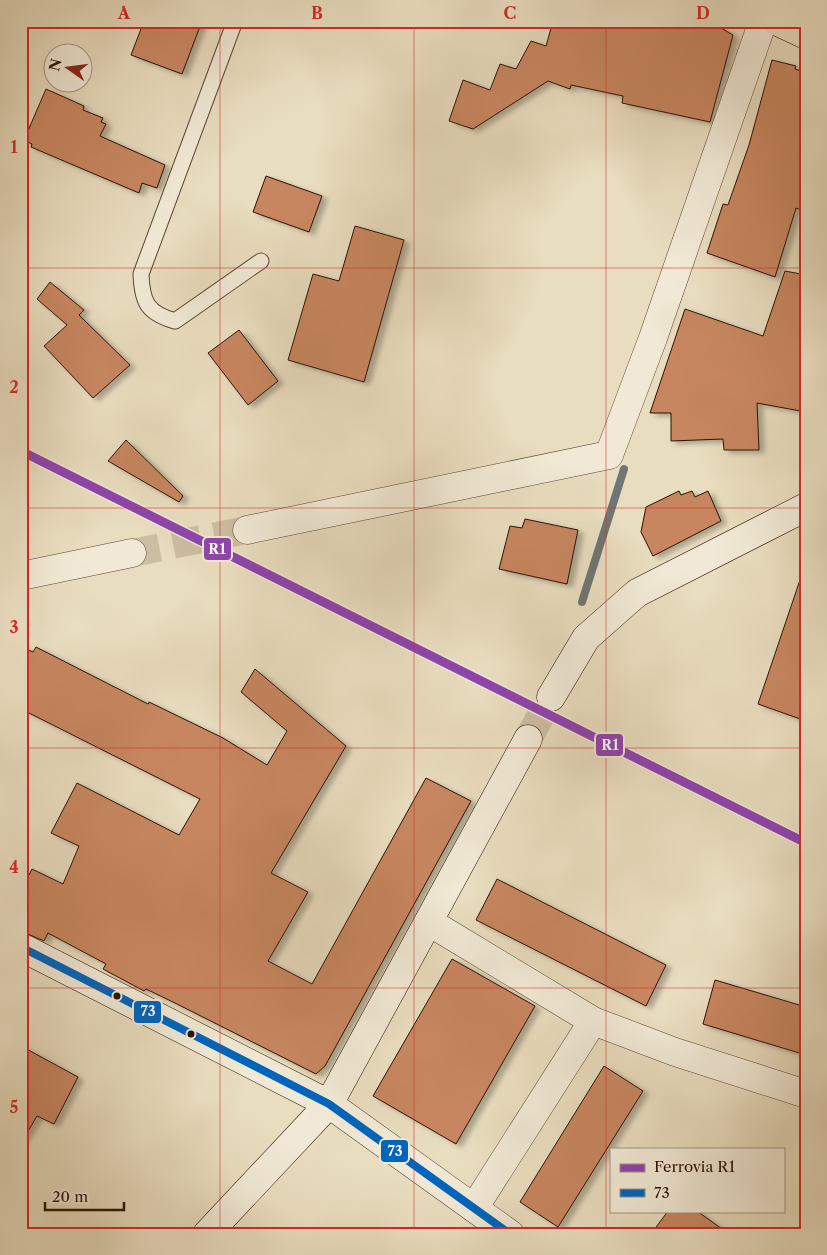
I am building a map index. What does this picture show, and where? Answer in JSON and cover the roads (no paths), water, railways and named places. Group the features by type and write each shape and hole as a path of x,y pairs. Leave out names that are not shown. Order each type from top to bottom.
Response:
{"main road":[{"path":"776,21 806,35"}],"street":[{"path":"247,530 609,455 656,329 763,21"},
{"path":"551,697 586,638 637,593 806,507"},
{"path":"21,576 132,553"},
{"path":"207,1234 328,1104 528,739"},
{"path":"429,922 593,1021 675,1052 806,1094"},
{"path":"21,947 328,1104 510,1234"},
{"path":"474,1208 593,1021"}],"lane":[{"path":"235,21 141,274 142,297 158,316 175,321 261,261"}],"waterway":[{"path":"582,602 624,469"}],"tunnel":[{"path":"132,553 247,530"},
{"path":"528,739 551,697"}],"rail line":[{"name":"R1","path":"21,451 806,843"}]}
